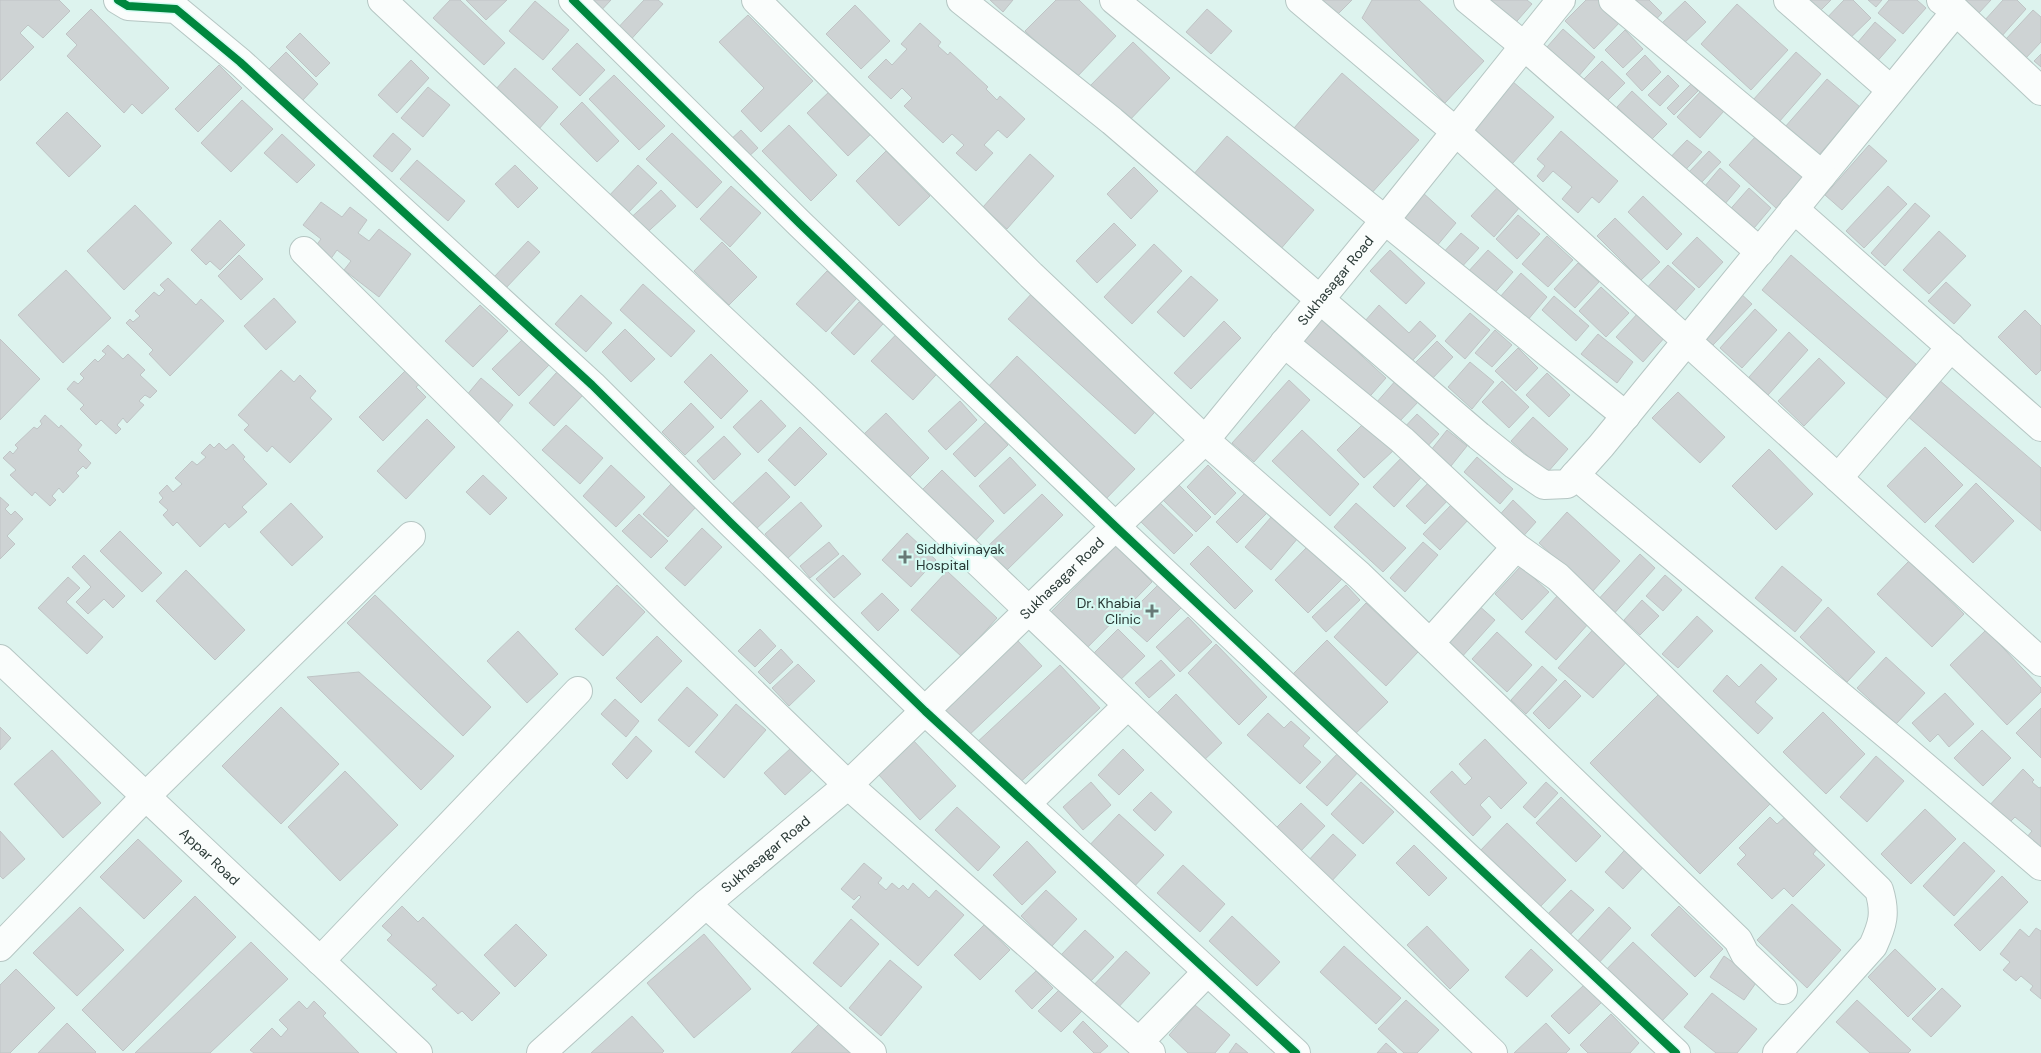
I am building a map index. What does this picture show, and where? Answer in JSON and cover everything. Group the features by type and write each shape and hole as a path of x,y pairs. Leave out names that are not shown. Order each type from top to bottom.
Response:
{"street":[{"path":"118,0 128,6 176,9 240,62 592,384 730,522 925,711 1296,1053"},
{"path":"382,0 791,384 1493,1053"},
{"path":"573,0 800,224 1116,527 1676,1053"},
{"path":"756,0 1031,275 1205,440 1359,575 1738,940 1745,954 1783,990"},
{"path":"961,0 1112,122 1515,466 1544,485 1567,484 1626,416 1891,90 1949,6 2041,91"},
{"path":"1114,0 1626,416"},
{"path":"1300,0 1455,131 2041,662"},
{"path":"1468,0 1524,46 1760,252"},
{"name":"Sukhasagar Road","path":"551,1050 706,904 848,785 1205,440 1385,220 1561,0"},
{"path":"1613,0 1822,176"},
{"path":"1788,0 1891,90"},
{"path":"1794,209 2041,426"},
{"path":"304,251 670,613 848,785 1145,1048 1207,972"},
{"path":"1284,343 1402,440 1516,547 1558,577 1879,890 1884,907 1882,927 1873,946 1777,1053"},
{"path":"1838,478 1951,347"},
{"path":"1575,475 1903,748 2041,866"},
{"path":"0,947 145,796 411,536"},
{"path":"1430,643 1516,547"},
{"name":"Appar Road","path":"0,659 418,1053"},
{"path":"320,961 578,690"},
{"path":"1026,804 1128,705"},
{"path":"706,904 872,1053"}],"building":[{"path":"0,0 59,0 70,11 43,38 28,25 20,33 34,47 0,81"},
{"path":"450,0 460,0 505,43 484,65 433,18"},
{"path":"466,0 507,0 486,20"},
{"path":"576,0 611,0 594,18"},
{"path":"644,0 658,0 663,4 626,45 613,33"},
{"path":"990,0 1013,0 1003,12"},
{"path":"1056,0 1079,0 1116,36 1075,79 1025,31"},
{"path":"1309,0 1352,0 1330,22"},
{"path":"1372,0 1419,0 1484,61 1445,103 1362,18"},
{"path":"1475,0 1527,0 1532,4 1510,29"},
{"path":"1586,0 1605,0 1624,18 1594,49 1565,21"},
{"path":"1634,0 1649,0 1662,13 1649,27"},
{"path":"1799,0 1831,0 1815,16"},
{"path":"1844,0 1853,0 1871,18 1844,44 1822,23"},
{"path":"1868,0 1882,0 1876,7"},
{"path":"1889,0 1917,0 1926,8 1903,34 1878,13"},
{"path":"1961,0 1991,0 1977,15"},
{"path":"2003,0 2017,0 2026,9 2001,37 1984,21"},
{"path":"535,1 569,30 543,60 509,31"},
{"path":"1685,1 1706,22 1680,47 1659,26"},
{"path":"1737,4 1788,50 1751,90 1701,44"},
{"path":"855,5 890,41 861,69 826,34"},
{"path":"91,9 169,88 142,114 132,104 124,113 67,56 77,45 66,34"},
{"path":"1207,9 1232,31 1211,54 1186,32"},
{"path":"2033,10 2041,17 2041,42 2025,59 2005,40"},
{"path":"748,15 813,81 761,132 741,111 764,88 719,42"},
{"path":"1875,22 1896,40 1873,66 1853,48"},
{"path":"920,23 941,42 938,46 948,55 950,52 988,87 986,89 997,100 1000,96 1025,119 1007,138 998,130 984,145 993,153 976,171 956,153 964,145 952,134 943,143 904,106 912,98 902,88 891,99 868,77 886,59 892,65 907,49 901,44"},
{"path":"1563,29 1595,57 1571,85 1539,56"},
{"path":"1625,30 1643,49 1623,68 1605,50"},
{"path":"300,33 330,63 316,77 286,47"},
{"path":"1133,42 1170,78 1126,124 1088,88"},
{"path":"577,43 605,70 580,96 552,69"},
{"path":"286,52 318,84 302,101 269,69"},
{"path":"1796,52 1821,74 1779,122 1753,100"},
{"path":"2041,54 2041,67 2034,61"},
{"path":"1645,55 1661,72 1642,91 1626,74"},
{"path":"411,60 429,78 397,113 378,95"},
{"path":"1602,61 1625,83 1600,108 1578,85"},
{"path":"219,65 242,88 198,132 175,109"},
{"path":"515,68 558,107 539,129 495,90"},
{"path":"1342,73 1419,140 1370,195 1294,128"},
{"path":"614,75 665,126 639,150 589,99"},
{"path":"1668,75 1679,86 1660,106 1648,95"},
{"path":"1827,79 1860,107 1818,156 1785,127"},
{"path":"1512,81 1554,117 1504,173 1463,136"},
{"path":"1691,84 1698,91 1674,115 1667,108"},
{"path":"428,87 450,105 423,137 401,118"},
{"path":"832,89 873,132 848,156 807,113"},
{"path":"1632,91 1667,124 1651,140 1617,107"},
{"path":"1701,91 1724,111 1700,138 1677,117"},
{"path":"242,100 273,129 231,172 201,143"},
{"path":"582,102 619,141 597,162 560,124"},
{"path":"67,112 101,146 69,177 36,143"},
{"path":"789,125 837,175 811,201 762,151"},
{"path":"741,130 758,148 746,159 729,141"},
{"path":"1561,131 1618,181 1599,203 1592,197 1578,213 1562,199 1572,187 1553,171 1543,182 1537,176 1545,166 1537,159"},
{"path":"393,133 411,149 392,172 373,156"},
{"path":"672,133 722,182 697,208 646,159"},
{"path":"282,134 315,165 297,183 264,153"},
{"path":"1757,135 1803,178 1776,208 1729,165"},
{"path":"1227,136 1314,210 1279,251 1192,176"},
{"path":"1687,140 1702,152 1678,178 1663,165"},
{"path":"1869,145 1887,161 1842,210 1825,195"},
{"path":"886,151 930,196 899,226 856,181"},
{"path":"1709,151 1721,162 1699,185 1687,174"},
{"path":"1030,154 1054,176 1007,229 983,207"},
{"path":"417,160 465,201 448,221 400,179"},
{"path":"515,165 538,188 518,208 495,184"},
{"path":"638,165 657,183 624,217 606,199"},
{"path":"1134,167 1158,191 1131,219 1107,194"},
{"path":"1720,168 1740,186 1719,211 1699,193"},
{"path":"731,186 761,213 730,247 700,219"},
{"path":"1888,186 1907,204 1864,248 1846,231"},
{"path":"1498,187 1520,207 1494,237 1471,216"},
{"path":"1749,188 1771,208 1749,234 1726,214"},
{"path":"661,190 676,206 640,239 625,223"},
{"path":"1422,192 1456,223 1431,253 1396,222"},
{"path":"1643,196 1682,234 1667,250 1628,212"},
{"path":"321,202 342,217 350,207 367,220 358,233 369,241 379,229 411,254 379,297 344,270 351,261 337,250 330,260 315,247 321,239 303,225"},
{"path":"1915,203 1930,216 1885,266 1871,253"},
{"path":"135,205 172,243 124,290 87,251"},
{"path":"1518,215 1540,234 1517,259 1496,239"},
{"path":"1615,218 1660,262 1641,280 1597,236"},
{"path":"220,220 245,245 220,270 210,261 206,265 191,250"},
{"path":"1114,223 1136,245 1097,283 1076,261"},
{"path":"1939,231 1966,256 1929,294 1903,270"},
{"path":"1461,233 1479,248 1459,270 1442,254"},
{"path":"1547,236 1573,260 1548,287 1522,264"},
{"path":"1697,237 1723,262 1699,288 1672,263"},
{"path":"528,241 540,252 505,289 494,277"},
{"path":"722,242 757,277 729,305 694,271"},
{"path":"1154,244 1182,271 1132,324 1104,297"},
{"path":"1390,250 1425,283 1406,304 1370,271"},
{"path":"1488,250 1513,272 1491,297 1466,274"},
{"path":"239,255 263,279 241,300 218,276"},
{"path":"1791,255 1917,365 1888,399 1762,290"},
{"path":"1578,263 1599,282 1575,308 1554,289"},
{"path":"1668,265 1695,289 1670,317 1643,292"},
{"path":"66,270 111,318 63,363 18,315"},
{"path":"827,271 857,298 826,332 796,304"},
{"path":"1521,273 1547,297 1527,321 1500,297"},
{"path":"1191,276 1218,300 1184,337 1157,312"},
{"path":"168,278 196,305 201,299 224,321 170,376 149,354 153,350 126,323 130,319 133,322 140,316 135,311 154,292 159,296 165,290 160,285"},
{"path":"1946,282 1971,305 1954,324 1928,301"},
{"path":"643,284 695,331 671,357 620,310"},
{"path":"1601,287 1629,313 1606,337 1579,311"},
{"path":"1035,290 1162,404 1135,434 1008,319"},
{"path":"1738,291 1752,304 1713,345 1699,333"},
{"path":"581,295 612,323 586,352 555,324"},
{"path":"1554,296 1589,326 1576,341 1542,310"},
{"path":"274,298 296,322 266,350 244,326"},
{"path":"859,302 883,324 854,355 831,333"},
{"path":"480,305 508,331 473,367 445,341"},
{"path":"1379,305 1409,333 1420,321 1436,336 1410,363 1365,321"},
{"path":"1755,309 1777,330 1742,368 1720,348"},
{"path":"2025,310 2041,326 2041,370 2036,375 1998,337"},
{"path":"1639,312 1666,336 1643,362 1616,337"},
{"path":"1315,313 1386,378 1364,403 1293,337"},
{"path":"1470,313 1490,330 1465,359 1445,341"},
{"path":"1224,321 1241,338 1191,389 1174,373"},
{"path":"904,326 945,365 913,400 871,361"},
{"path":"625,329 655,359 631,382 602,352"},
{"path":"1495,330 1512,345 1492,367 1475,353"},
{"path":"1789,332 1808,350 1768,395 1749,377"},
{"path":"1598,334 1633,362 1617,383 1581,354"},
{"path":"0,339 40,379 0,420"},
{"path":"523,339 549,365 519,396 492,369"},
{"path":"1437,341 1453,357 1430,381 1413,365"},
{"path":"108,345 123,359 128,354 145,370 140,375 157,391 150,398 145,395 139,401 144,405 127,423 123,418 117,425 121,429 116,434 101,420 96,425 80,409 84,405 67,389 74,381 78,384 84,378 80,374 95,359 98,362 106,354 102,351"},
{"path":"1518,348 1538,368 1516,391 1495,371"},
{"path":"711,354 748,391 721,419 684,382"},
{"path":"1017,356 1135,469 1102,503 984,391"},
{"path":"1819,358 1845,383 1804,426 1778,401"},
{"path":"1470,362 1494,382 1472,409 1448,387"},
{"path":"407,369 421,383 416,387 426,397 383,441 359,417"},
{"path":"281,370 294,382 300,375 316,391 310,398 332,419 290,463 272,446 267,452 244,430 249,425 238,415"},
{"path":"557,372 583,395 554,426 529,403"},
{"path":"1547,373 1570,395 1549,417 1526,395"},
{"path":"481,378 513,405 498,423 466,396"},
{"path":"1397,379 1420,400 1398,423 1376,403"},
{"path":"1938,379 2041,468 2041,531 1906,415"},
{"path":"1289,380 1310,400 1254,462 1232,443"},
{"path":"1502,381 1529,407 1509,428 1482,402"},
{"path":"1678,392 1725,437 1700,463 1652,418"},
{"path":"761,400 786,426 758,453 733,427"},
{"path":"960,401 977,420 946,450 928,431"},
{"path":"691,403 714,427 685,455 662,432"},
{"path":"886,413 929,458 907,480 863,435"},
{"path":"1417,414 1439,434 1423,451 1401,431"},
{"path":"45,415 59,428 61,425 82,445 78,450 91,463 86,469 83,466 76,473 79,476 63,493 59,488 52,496 56,500 50,506 35,492 32,496 10,475 16,470 3,458 10,451 13,454 18,448 15,445 34,427 37,429 42,424 40,421"},
{"path":"1533,417 1568,449 1547,473 1511,441"},
{"path":"427,419 455,447 406,499 377,471"},
{"path":"1366,421 1394,450 1364,478 1337,450"},
{"path":"986,422 1008,445 975,477 953,454"},
{"path":"566,425 603,458 580,484 542,450"},
{"path":"800,427 827,454 795,486 768,460"},
{"path":"1302,430 1359,484 1330,516 1272,461"},
{"path":"1447,430 1467,446 1447,471 1427,455"},
{"path":"724,436 741,454 714,480 697,461"},
{"path":"219,443 226,450 233,444 245,457 243,459 267,484 242,507 247,512 229,528 225,523 200,547 177,522 173,526 163,515 168,510 159,502 163,498 159,493 167,485 173,492 182,484 175,478 192,461 197,465 206,457 201,453 210,444 214,448"},
{"path":"1925,447 1963,485 1925,523 1887,486"},
{"path":"1769,449 1813,494 1776,530 1732,486"},
{"path":"1407,452 1427,471 1394,507 1373,487"},
{"path":"1010,457 1036,485 1004,514 979,486"},
{"path":"1477,457 1513,489 1500,504 1464,472"},
{"path":"611,465 645,497 616,527 583,496"},
{"path":"1208,465 1236,493 1215,515 1187,487"},
{"path":"942,470 994,521 971,545 919,493"},
{"path":"766,472 790,497 755,530 731,505"},
{"path":"483,475 507,498 490,515 466,492"},
{"path":"1433,478 1452,496 1425,524 1406,506"},
{"path":"1176,482 1211,517 1196,532 1161,498"},
{"path":"1976,483 2014,521 1973,563 1935,526"},
{"path":"671,484 696,507 668,537 643,514"},
{"path":"1250,488 1271,509 1237,543 1216,522"},
{"path":"1042,494 1063,515 1005,572 984,550"},
{"path":"0,497 9,505 5,509 11,515 15,511 23,519 7,536 15,544 0,559"},
{"path":"1157,500 1193,535 1174,554 1138,519"},
{"path":"1513,500 1536,522 1519,541 1496,519"},
{"path":"801,502 822,526 787,559 765,534"},
{"path":"291,503 323,537 292,566 260,532"},
{"path":"1356,503 1406,548 1383,572 1334,527"},
{"path":"1452,504 1469,519 1440,550 1423,534"},
{"path":"1567,512 1620,561 1592,592 1539,543"},
{"path":"639,514 668,541 651,558 622,531"},
{"path":"1272,516 1298,538 1271,570 1245,547"},
{"path":"702,528 722,547 685,586 665,568"},
{"path":"120,531 162,573 142,592 100,551"},
{"path":"907,533 936,560 911,587 882,560"},
{"path":"829,542 839,554 810,578 800,566"},
{"path":"1423,542 1438,555 1405,592 1390,578"},
{"path":"1116,546 1152,582 1080,655 1044,619"},
{"path":"1208,546 1253,591 1235,609 1190,564"},
{"path":"1308,546 1342,579 1308,613 1275,580"},
{"path":"1640,554 1655,568 1611,617 1595,603"},
{"path":"84,555 125,596 113,608 104,599 88,614 76,602 91,587 72,567"},
{"path":"843,555 861,574 834,598 816,579"},
{"path":"1909,561 1964,614 1932,647 1877,594"},
{"path":"1521,566 1549,592 1522,620 1495,594"},
{"path":"1782,566 1822,600 1795,632 1755,598"},
{"path":"186,570 245,630 215,660 156,601"},
{"path":"947,571 997,618 962,657 911,610"},
{"path":"1665,575 1682,590 1663,611 1646,596"},
{"path":"68,577 80,588 66,602 103,637 87,654 38,608"},
{"path":"1159,584 1182,607 1147,642 1123,620"},
{"path":"617,585 645,612 603,656 575,629"},
{"path":"1346,585 1360,600 1326,632 1312,617"},
{"path":"882,593 899,610 878,631 861,613"},
{"path":"375,595 491,707 463,736 347,623"},
{"path":"1558,595 1589,623 1556,660 1525,632"},
{"path":"1642,600 1659,616 1640,635 1624,620"},
{"path":"1366,603 1418,652 1386,686 1334,637"},
{"path":"1477,604 1495,620 1460,659 1441,642"},
{"path":"1828,607 1875,652 1847,682 1800,637"},
{"path":"1697,616 1713,631 1678,668 1662,654"},
{"path":"1188,617 1212,642 1180,672 1156,647"},
{"path":"1599,623 1633,655 1593,698 1558,668"},
{"path":"760,629 776,646 755,667 738,651"},
{"path":"1118,629 1145,656 1114,686 1088,659"},
{"path":"1986,630 2041,688 2041,692 2007,725 1950,665"},
{"path":"518,631 558,674 527,703 487,661"},
{"path":"1497,632 1532,665 1507,692 1472,659"},
{"path":"657,636 682,661 641,703 616,678"},
{"path":"1016,639 1042,666 966,738 940,711"},
{"path":"1327,640 1388,702 1350,739 1289,678"},
{"path":"1216,644 1267,697 1239,725 1188,673"},
{"path":"781,649 793,662 770,684 758,672"},
{"path":"1886,657 1925,693 1896,724 1857,688"},
{"path":"1161,660 1175,675 1149,698 1135,683"},
{"path":"798,664 815,681 789,706 772,688"},
{"path":"1761,664 1777,679 1755,702 1773,718 1758,734 1713,691 1727,675 1739,687"},
{"path":"1060,665 1100,708 1013,789 973,746"},
{"path":"1542,666 1557,680 1526,714 1511,700"},
{"path":"359,672 454,756 421,790 307,677"},
{"path":"1565,680 1581,696 1549,729 1533,713"},
{"path":"687,687 718,715 689,747 658,720"},
{"path":"1663,690 1773,801 1700,874 1590,763"},
{"path":"1945,693 1974,724 1949,747 1938,734 1930,742 1912,723"},
{"path":"1176,694 1222,743 1200,764 1154,716"},
{"path":"615,699 639,721 626,737 601,714"},
{"path":"736,704 766,730 724,778 695,752"},
{"path":"281,707 339,764 281,824 222,766"},
{"path":"2041,708 2041,758 2016,733"},
{"path":"1823,712 1865,754 1826,794 1783,752"},
{"path":"1268,713 1284,728 1291,721 1310,738 1303,746 1321,762 1300,784 1247,735"},
{"path":"0,727 11,738 0,750"},
{"path":"1982,730 2011,758 1983,786 1954,758"},
{"path":"636,736 652,751 627,779 612,764"},
{"path":"1485,739 1527,783 1501,809 1489,796 1480,805 1491,817 1473,836 1430,792 1452,771 1465,785 1472,778 1459,764"},
{"path":"913,740 956,786 920,820 878,774"},
{"path":"791,748 812,770 785,795 764,773"},
{"path":"1123,749 1144,770 1119,795 1098,775"},
{"path":"52,750 101,803 63,838 14,784"},
{"path":"1339,752 1360,770 1327,806 1306,787"},
{"path":"1876,756 1904,781 1867,822 1840,797"},
{"path":"2023,769 2034,780 2032,782 2039,788 2041,787 2041,856 2027,837 2032,831 2015,817 2010,822 1987,808"},
{"path":"345,771 398,825 340,881 288,827"},
{"path":"1091,782 1111,805 1083,830 1063,807"},
{"path":"1361,782 1394,812 1363,844 1331,814"},
{"path":"1546,782 1558,793 1535,818 1523,807"},
{"path":"1151,792 1172,812 1155,831 1133,810"},
{"path":"1561,797 1601,836 1576,862 1536,823"},
{"path":"1301,803 1325,826 1296,856 1272,832"},
{"path":"957,807 1000,847 978,871 935,830"},
{"path":"1925,809 1956,839 1911,884 1881,854"},
{"path":"1119,814 1164,855 1129,892 1085,850"},
{"path":"1770,817 1777,824 1785,817 1817,849 1813,854 1825,865 1793,897 1784,888 1772,899 1737,864 1746,855 1739,848"},
{"path":"1507,823 1566,880 1537,910 1478,853"},
{"path":"0,831 25,859 3,879 0,876"},
{"path":"1333,834 1356,855 1329,884 1306,863"},
{"path":"138,839 182,881 144,919 100,877"},
{"path":"1027,841 1056,872 1022,905 993,875"},
{"path":"1964,842 1995,871 1954,916 1923,886"},
{"path":"1631,843 1650,860 1623,889 1605,872"},
{"path":"1414,845 1447,878 1429,896 1396,863"},
{"path":"864,863 882,878 878,883 886,890 892,883 899,889 903,885 908,890 913,883 929,898 936,890 964,915 918,966 852,907 861,897 859,895 854,900 841,889"},
{"path":"1183,865 1225,904 1200,932 1157,893"},
{"path":"2002,876 2028,902 1980,951 1954,925"},
{"path":"1046,890 1077,919 1052,946 1021,916"},
{"path":"1571,890 1594,910 1568,937 1546,916"},
{"path":"195,896 236,937 123,1051 82,1010"},
{"path":"1792,904 1841,950 1807,988 1757,940"},
{"path":"402,906 418,922 423,917 500,993 472,1021 462,1011 458,1014 432,989 437,985 387,940 392,935 382,926"},
{"path":"1679,906 1723,949 1695,977 1651,935"},
{"path":"80,907 124,950 77,996 33,953"},
{"path":"1609,907 1631,928 1596,966 1574,945"},
{"path":"1232,916 1280,962 1257,986 1209,941"},
{"path":"851,919 879,944 841,987 813,963"},
{"path":"516,924 547,955 515,987 484,955"},
{"path":"984,925 1010,950 980,980 954,955"},
{"path":"1427,926 1469,970 1450,989 1407,945"},
{"path":"2036,928 2041,931 2041,999 2030,990 2033,986 2021,976 2016,981 2003,970 2010,962 2000,954 2020,929 2029,937"},
{"path":"1085,930 1114,957 1088,984 1059,957"},
{"path":"704,934 751,989 694,1038 647,983"},
{"path":"251,942 288,979 210,1053 135,1053"},
{"path":"1633,942 1688,994 1657,1026 1602,974"},
{"path":"1344,946 1401,998 1376,1024 1320,972"},
{"path":"1531,949 1553,970 1527,997 1505,977"},
{"path":"1895,949 1936,989 1908,1017 1868,977"},
{"path":"1126,951 1150,973 1115,1011 1090,989"},
{"path":"1724,956 1758,980 1744,1000 1710,977"},
{"path":"890,960 922,987 881,1036 849,1008"},
{"path":"16,969 55,1008 10,1053 0,1053 0,985"},
{"path":"1036,971 1053,988 1032,1009 1015,991"},
{"path":"1584,985 1602,1002 1569,1034 1551,1016"},
{"path":"1061,988 1083,1010 1061,1032 1038,1011"},
{"path":"1942,988 1961,1006 1931,1037 1912,1019"},
{"path":"1712,993 1757,1029 1737,1053 1716,1053 1684,1027"},
{"path":"1406,1000 1439,1030 1417,1053 1404,1053 1378,1029"},
{"path":"1857,1000 1911,1050 1908,1053 1870,1053 1836,1022"},
{"path":"299,1001 307,1009 314,1001 326,1013 323,1016 359,1053 254,1053 250,1050 272,1028 281,1037 288,1029 279,1020"},
{"path":"1195,1005 1230,1035 1215,1053 1188,1053 1169,1035"},
{"path":"1611,1014 1639,1043 1630,1053 1588,1053 1580,1045"},
{"path":"632,1016 664,1051 662,1053 591,1053"},
{"path":"1083,1021 1108,1046 1100,1053 1094,1053 1073,1032"},
{"path":"67,1023 96,1052 38,1053"},
{"path":"820,1023 852,1053 791,1053"},
{"path":"1546,1023 1570,1049 1566,1053 1514,1053"},
{"path":"1236,1043 1248,1053 1229,1053"},
{"path":"1386,1043 1397,1053 1377,1053"}],"cycle path":[{"path":"118,0 128,6 176,9 240,62 592,385 925,711 1296,1053"},
{"path":"573,0 800,224 1116,527 1676,1053"}],"place":[{"name":"Siddhivinayak Hospital","path":"905,557"},
{"name":"Dr. Khabia Clinic","path":"1152,611"}]}
